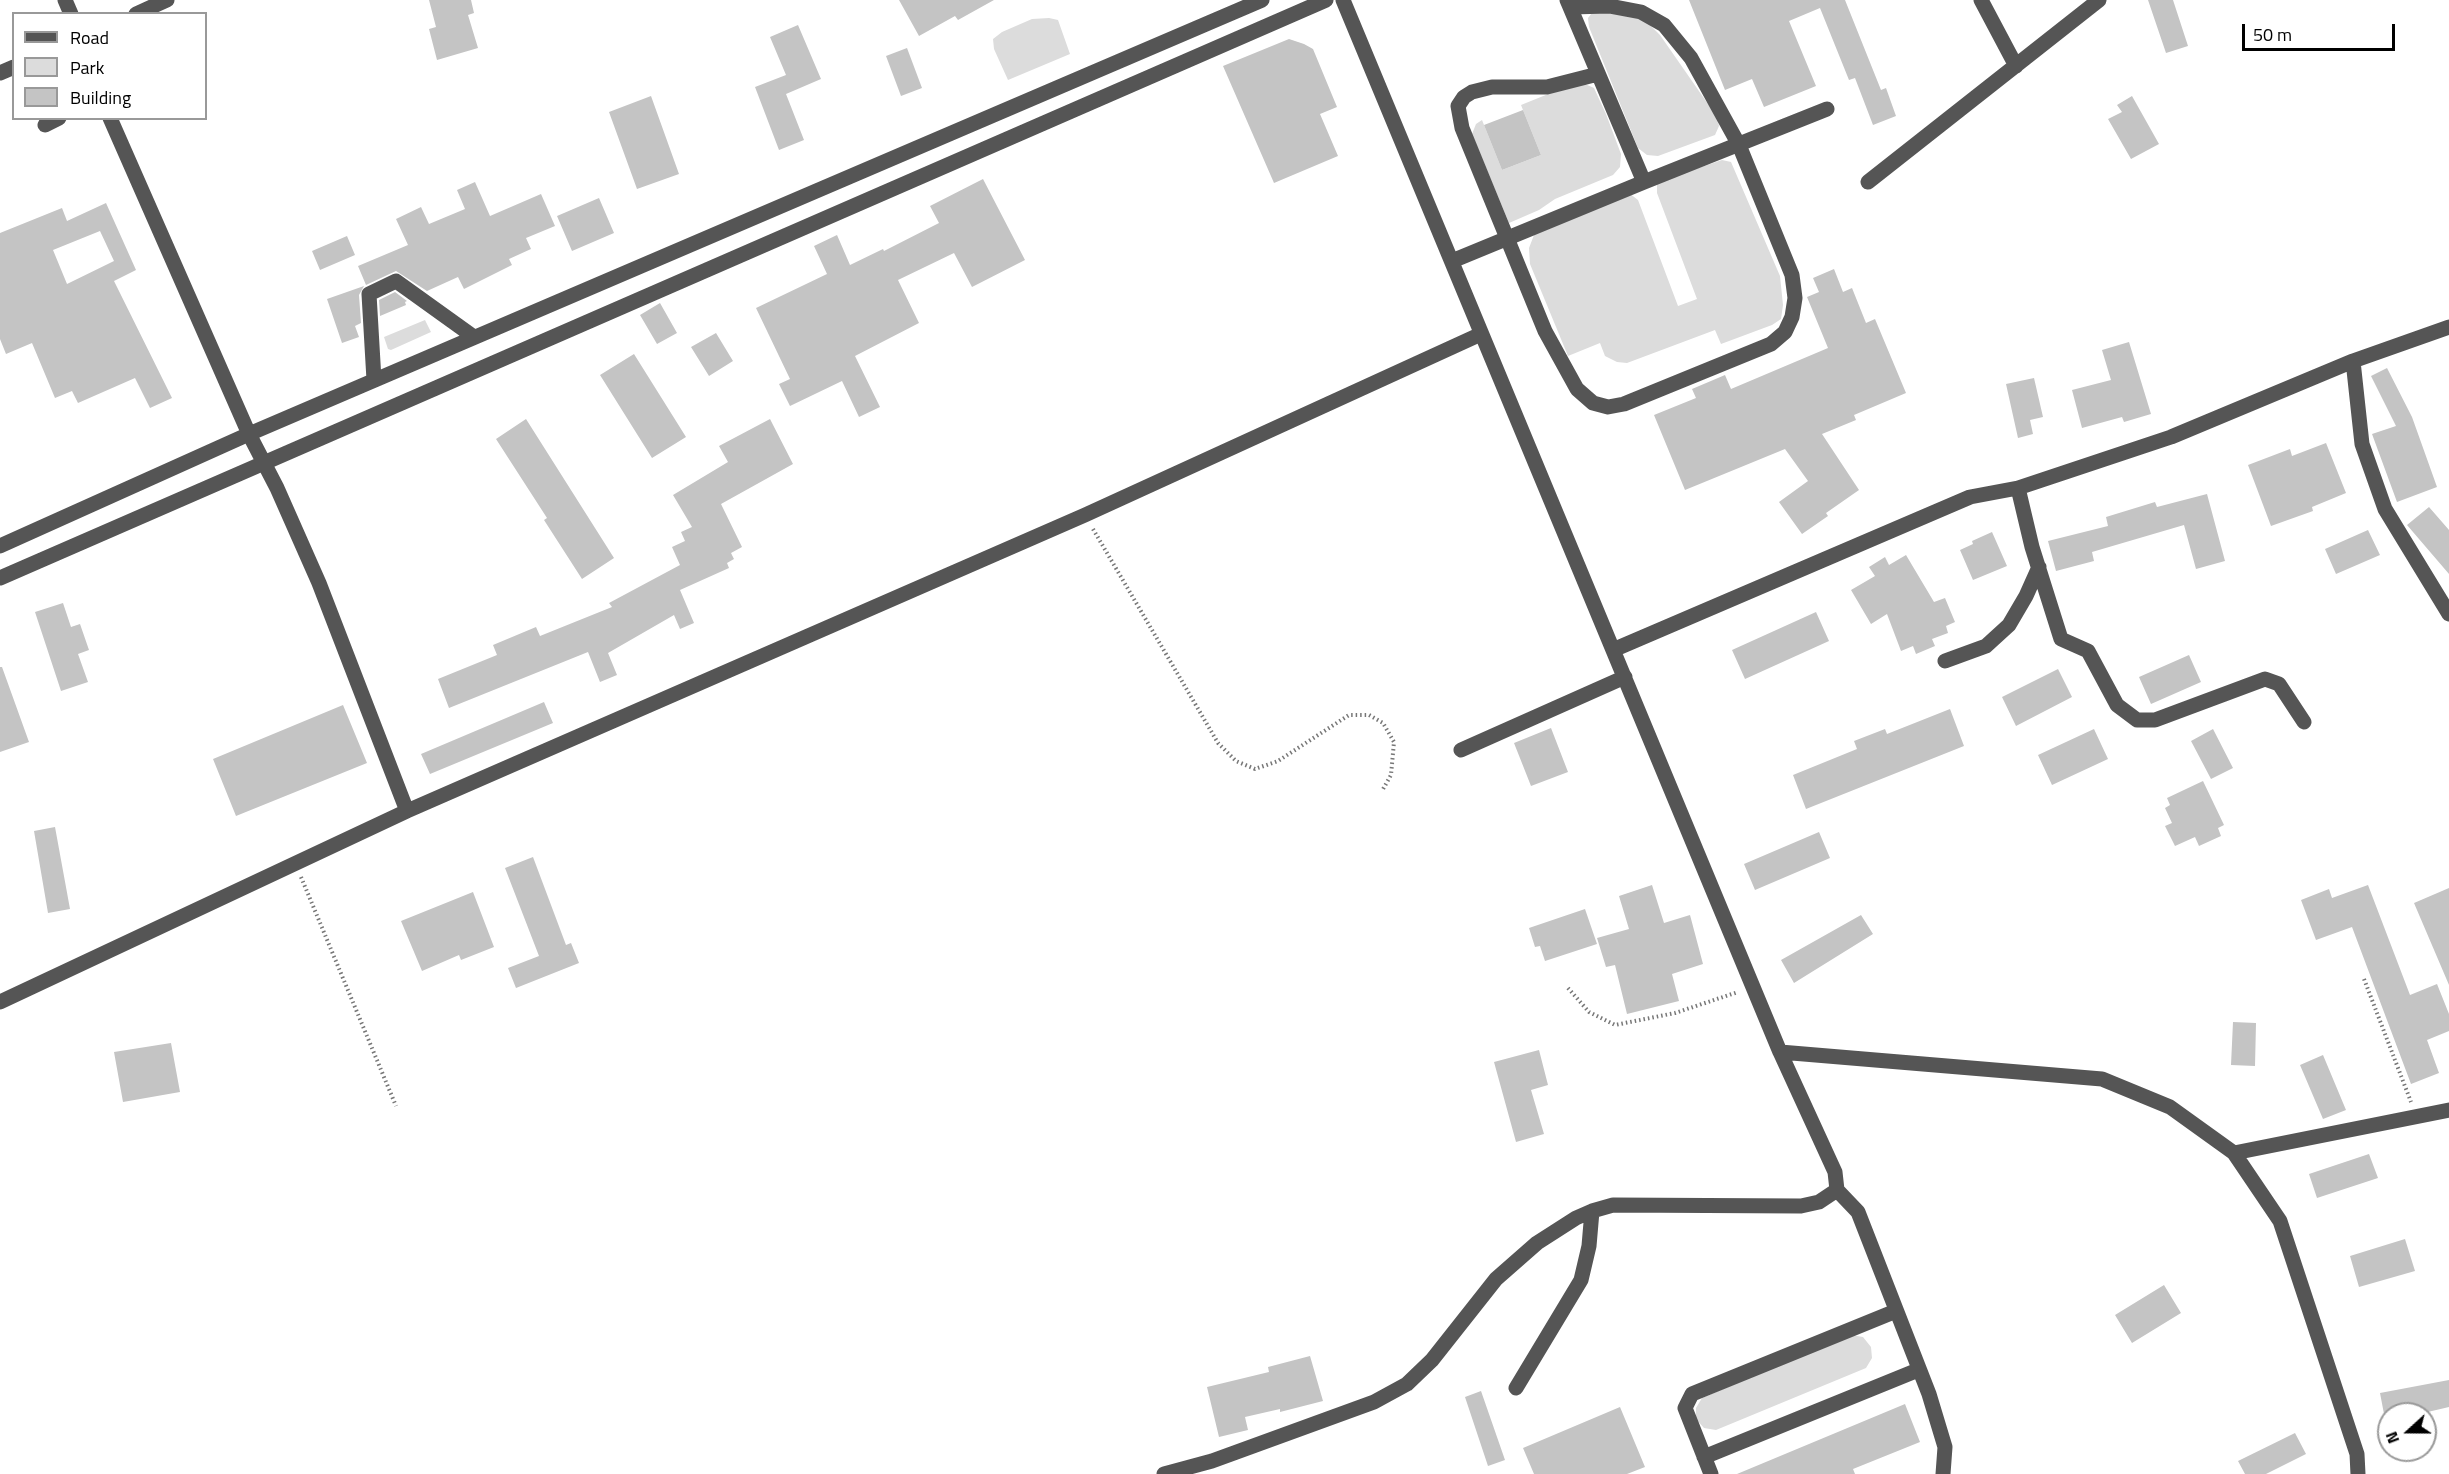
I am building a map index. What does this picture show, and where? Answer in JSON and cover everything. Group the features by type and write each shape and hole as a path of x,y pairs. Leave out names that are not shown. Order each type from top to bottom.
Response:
{"street":[{"path":"140,12 167,0"},
{"path":"0,546 249,434 1262,0"},
{"path":"0,578 1326,0"},
{"path":"1343,0 1780,1052 1835,1172 1837,1190 1858,1212 1929,1394 1945,1447 1943,1474"},
{"path":"1981,0 2016,66"},
{"path":"1868,182 2098,0"},
{"path":"1598,74 1548,87 1492,87 1472,92 1464,97 1458,106 1462,128 1545,331 1578,389 1593,403 1608,407 1635,400 1772,344 1785,332 1792,317 1795,298 1792,275 1739,145 1691,58 1664,24 1641,12 1609,6 1569,3 1644,182"},
{"path":"1452,261 1827,109"},
{"path":"111,120 249,434 319,583 407,811"},
{"path":"374,380 369,294 396,281 474,338"},
{"path":"1613,650 1970,497 2018,488 2171,437 2353,361 2449,327"},
{"path":"0,1002 407,811 1085,515 1481,334"},
{"path":"2353,361 2362,444 2385,509 2449,614"},
{"path":"2018,488 2038,567 2061,639 2088,651 2117,705 2137,720 2155,720 2265,679 2279,684 2304,722"},
{"path":"1945,661 1986,646 2009,625 2026,596 2038,567"},
{"path":"1461,750 1625,677"},
{"path":"1780,1052 2102,1079 2170,1107 2234,1153 2280,1221 2357,1454 2358,1474"},
{"path":"2234,1153 2449,1110"},
{"path":"1164,1474 1212,1461 1374,1402 1407,1384 1432,1360 1496,1279 1537,1243 1576,1218 1592,1211 1613,1205 1801,1206 1819,1202 1837,1190"},
{"path":"1516,1388 1581,1280 1589,1246 1592,1211"},
{"path":"1711,1474 1685,1408 1692,1394 1896,1311"},
{"path":"1704,1457 1918,1370"}],"path":[{"path":"1085,515 1218,743 1236,761 1255,770 1278,761 1348,715 1369,715 1383,723 1394,742 1390,775 1383,791"},
{"path":"295,863 396,1106"},
{"path":"2364,979 2417,1117"},
{"path":"1568,988 1588,1012 1615,1024 1675,1012 1754,988"}],"green space":[{"path":"1592,13 1637,16 1660,35 1717,117 1719,126 1715,135 1658,156 1647,155 1638,148 1589,27 1588,18"},
{"path":"1032,19 1058,20 1070,54 1008,80 994,49 993,39 1002,32"},
{"path":"1585,84 1594,88 1606,114 1621,154 1620,167 1613,175 1555,199 1539,210 1509,223 1472,134 1476,124 1482,120 1502,170 1541,155 1521,105 1568,86"},
{"path":"1722,160 1731,162 1780,276 1783,305 1781,319 1772,325 1721,344 1715,330 1627,363 1617,362 1605,356 1600,343 1568,356 1530,264 1529,248 1534,235 1629,193 1638,200 1678,306 1697,299 1657,193 1657,182"},
{"path":"425,320 431,332 391,350 388,349 384,337"},
{"path":"1851,1335 1863,1337 1871,1347 1872,1358 1866,1368 1716,1430 1704,1428 1696,1419 1696,1408 1702,1398"}],"building":[{"path":"429,0 471,0 474,13 468,15 478,48 437,60 429,29 436,27"},
{"path":"899,0 994,0 958,20 955,16 919,36"},
{"path":"1689,0 1845,0 1881,90 1886,88 1896,116 1873,125 1855,78 1849,80 1820,8 1789,21 1816,86 1764,107 1752,79 1725,90"},
{"path":"2148,0 2173,0 2188,46 2166,53"},
{"path":"798,25 821,79 786,94 804,140 779,150 755,87 786,75 770,37"},
{"path":"1289,39 1313,49 1337,107 1320,114 1338,156 1274,183 1223,66"},
{"path":"907,48 922,88 901,96 886,56"},
{"path":"651,96 679,174 637,189 609,112"},
{"path":"2132,96 2159,144 2131,159 2108,119 2122,112 2117,105"},
{"path":"1523,110 1541,155 1502,170 1484,125"},
{"path":"983,179 1025,260 972,287 954,253 898,280 919,323 855,356 880,407 859,417 842,381 790,406 779,384 790,379 756,308 827,274 814,246 837,235 850,265 883,249 884,251 939,223 930,206"},
{"path":"475,182 490,216 541,194 555,226 526,238 531,249 509,259 512,265 464,289 458,277 427,291 396,271 366,285 358,266 408,245 396,219 421,207 429,224 465,209 457,190"},
{"path":"599,198 614,233 572,251 557,216"},
{"path":"106,203 136,270 114,281 172,398 150,408 135,378 78,403 72,391 55,398 32,343 6,354 0,339 0,233 62,208 67,221","holes":["100,231 114,261 67,284 53,250"]},
{"path":"347,236 355,255 320,270 312,251"},
{"path":"1834,269 1843,292 1852,288 1866,323 1875,319 1906,393 1854,415 1856,420 1822,434 1859,490 1826,513 1828,516 1802,534 1779,502 1808,481 1785,449 1685,490 1654,415 1696,398 1692,389 1725,375 1731,389 1828,348 1807,297 1819,292 1813,278"},
{"path":"364,286 359,295 361,323 355,326 359,337 342,343 327,299"},
{"path":"395,292 407,301 406,305 380,316 379,300"},
{"path":"660,303 677,333 657,344 640,315"},
{"path":"716,333 733,361 709,376 691,347"},
{"path":"2129,342 2151,414 2124,422 2122,417 2082,428 2072,390 2111,380 2102,350"},
{"path":"634,354 686,437 652,458 600,375"},
{"path":"2387,368 2412,417 2437,487 2397,502 2372,434 2396,426 2371,376"},
{"path":"2034,378 2043,417 2030,420 2033,434 2018,438 2006,384"},
{"path":"526,419 614,558 582,579 544,520 547,518 496,439"},
{"path":"770,419 793,464 721,504 742,547 731,553 734,559 727,563 729,568 680,590 694,623 680,629 674,615 608,653 617,675 600,682 588,652 449,708 438,679 497,655 493,645 536,627 540,636 612,607 609,603 680,565 672,547 685,541 681,532 692,527 673,495 728,462 719,446"},
{"path":"2326,443 2346,493 2312,507 2313,511 2271,526 2248,465 2290,449 2292,456"},
{"path":"2207,494 2225,561 2196,569 2184,525 2092,552 2094,561 2056,571 2048,541 2108,526 2106,517 2155,502 2157,507"},
{"path":"2429,507 2449,530 2449,574 2407,525"},
{"path":"2368,530 2380,555 2336,574 2325,549"},
{"path":"1992,532 2007,566 1973,580 1960,550 1973,544 1972,541"},
{"path":"1906,555 1934,602 1945,598 1955,622 1946,626 1948,633 1932,639 1935,646 1916,654 1913,646 1901,651 1887,614 1871,624 1851,590 1875,576 1869,567 1885,557 1889,565"},
{"path":"63,603 71,627 80,624 89,650 78,654 88,682 61,691 35,612"},
{"path":"1816,612 1829,641 1745,679 1732,650"},
{"path":"2189,655 2201,682 2151,704 2139,677"},
{"path":"0,667 2,667 29,742 0,752"},
{"path":"2058,669 2072,697 2016,726 2002,697"},
{"path":"544,702 553,723 430,774 421,754"},
{"path":"343,705 367,763 236,816 213,759"},
{"path":"1950,709 1964,746 1806,809 1793,775 1857,749 1854,741 1885,729 1887,734"},
{"path":"1551,728 1568,772 1531,786 1514,743"},
{"path":"2094,729 2108,759 2052,785 2038,755"},
{"path":"2213,729 2233,768 2211,779 2191,741"},
{"path":"2203,781 2224,825 2218,828 2221,836 2199,846 2195,837 2175,846 2165,826 2172,823 2165,808 2170,805 2167,798"},
{"path":"55,827 70,909 48,913 34,831"},
{"path":"1819,832 1830,858 1755,890 1744,864"},
{"path":"533,857 566,945 571,943 579,963 516,988 508,968 539,956 505,868"},
{"path":"1652,885 1664,923 1690,915 1703,964 1672,974 1679,1001 1627,1014 1615,965 1606,967 1597,938 1629,929 1619,896"},
{"path":"2368,885 2410,995 2437,984 2449,1014 2449,1031 2427,1040 2439,1073 2411,1084 2352,927 2316,940 2301,900 2329,889 2332,898"},
{"path":"2449,888 2449,985 2414,903"},
{"path":"473,892 494,947 461,960 459,955 422,971 401,921"},
{"path":"1585,909 1597,944 1545,961 1540,946 1535,947 1529,928"},
{"path":"1861,915 1873,934 1794,983 1781,960"},
{"path":"2233,1022 2256,1023 2255,1066 2231,1065"},
{"path":"171,1043 180,1092 123,1102 114,1052"},
{"path":"1539,1050 1548,1085 1531,1090 1544,1134 1516,1142 1494,1062"},
{"path":"2323,1055 2346,1110 2323,1119 2300,1065"},
{"path":"2369,1154 2378,1178 2317,1198 2309,1174"},
{"path":"2405,1239 2415,1271 2359,1287 2350,1256"},
{"path":"2164,1285 2181,1313 2132,1343 2115,1315"},
{"path":"1310,1356 1323,1401 1280,1412 1280,1409 1245,1417 1248,1430 1219,1437 1207,1387 1269,1372 1268,1367"},
{"path":"2449,1380 2449,1407 2437,1410 2437,1402 2382,1402 2380,1393"},
{"path":"1481,1391 1505,1460 1488,1466 1465,1397"},
{"path":"1905,1404 1920,1442 1853,1469 1855,1474 1737,1474"},
{"path":"1620,1407 1645,1467 1627,1474 1534,1474 1523,1448"},
{"path":"2295,1433 2306,1454 2266,1474 2245,1474 2238,1461"}]}
